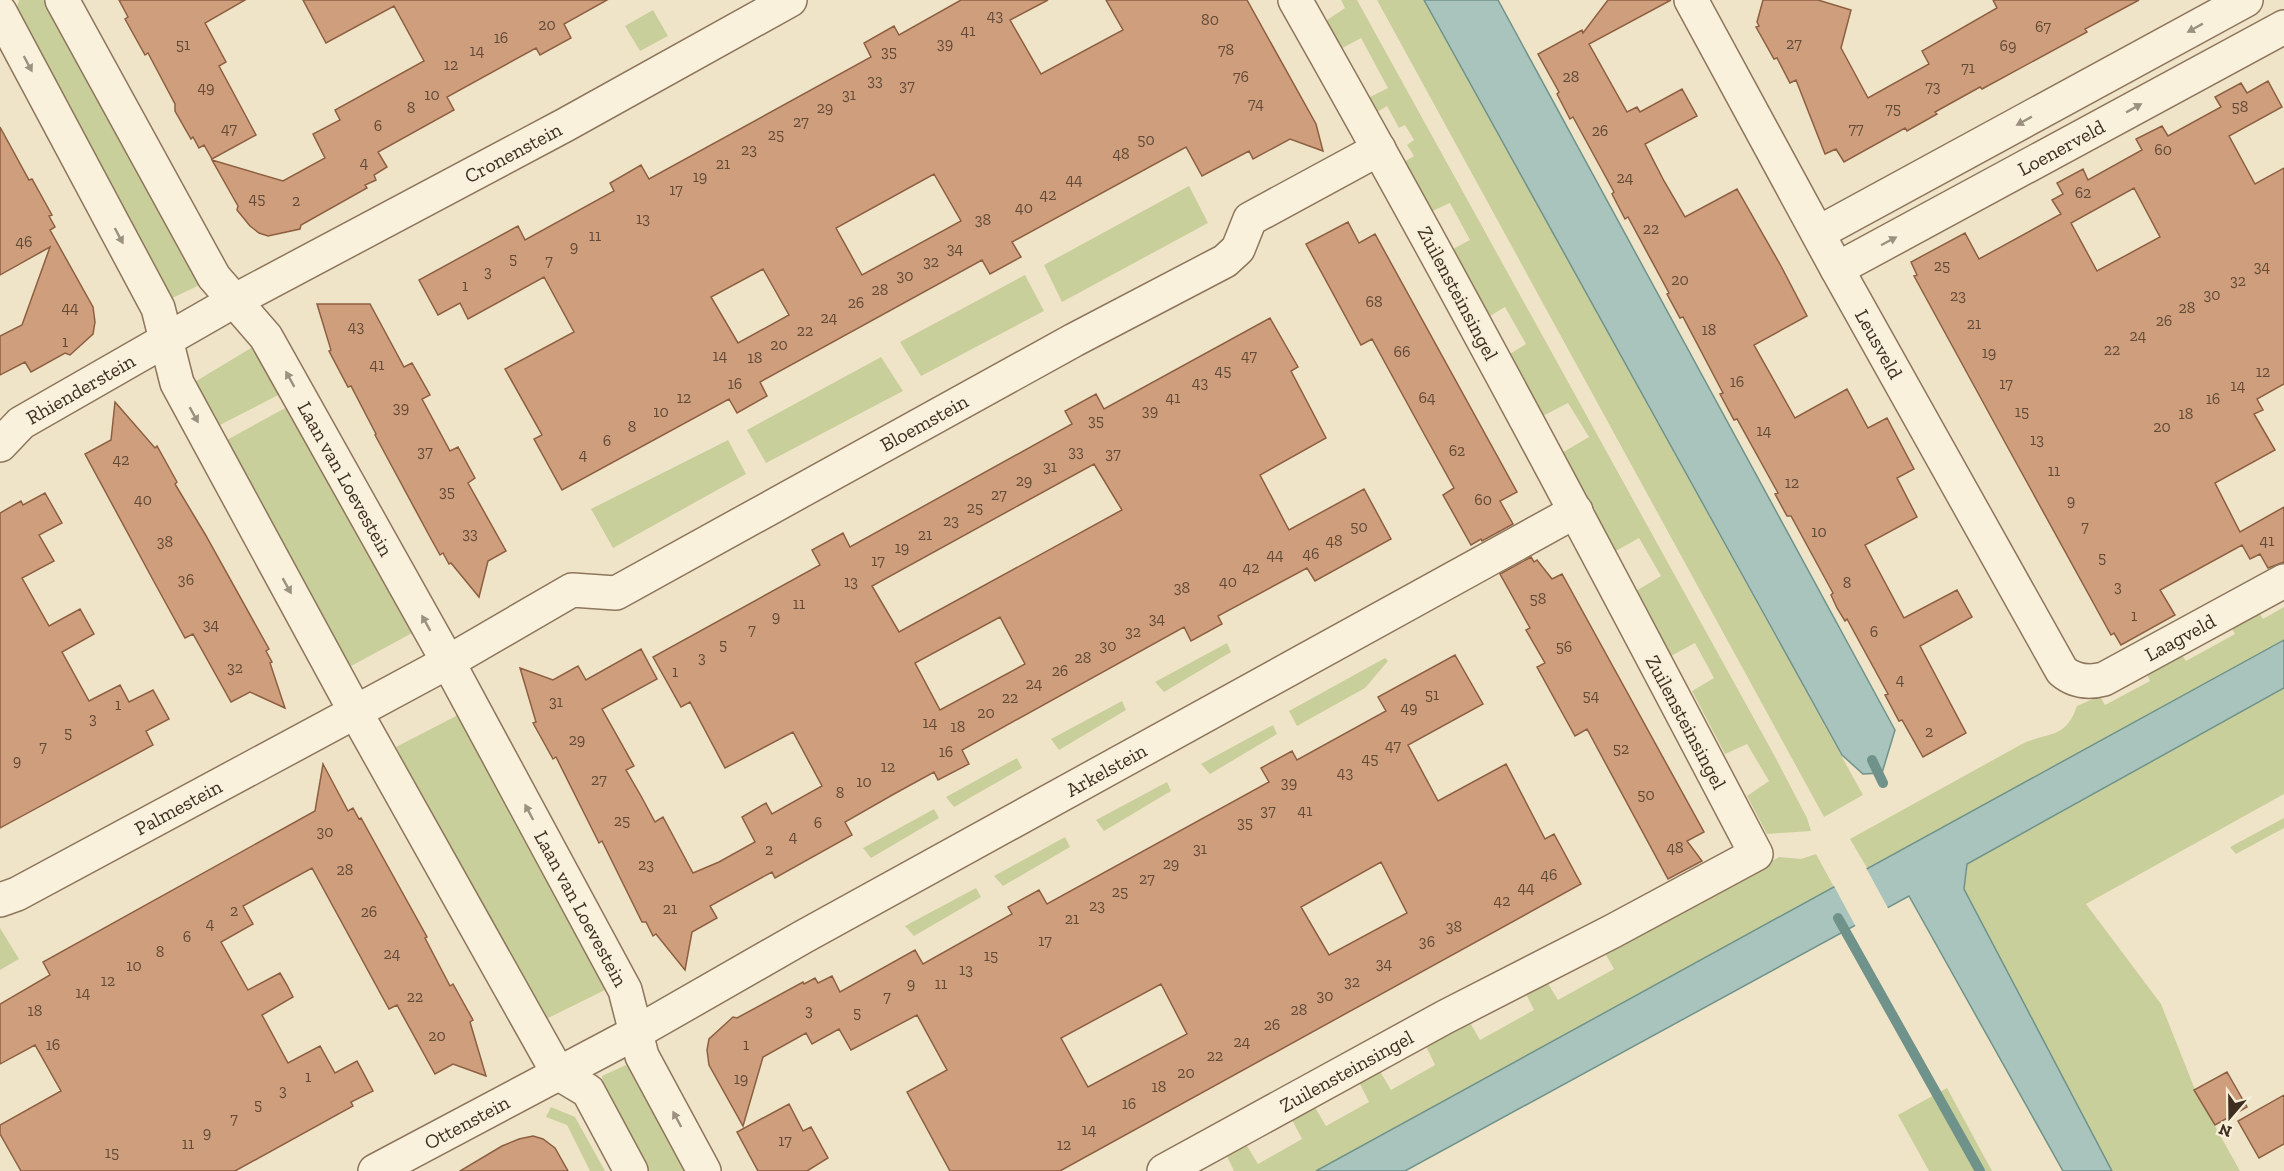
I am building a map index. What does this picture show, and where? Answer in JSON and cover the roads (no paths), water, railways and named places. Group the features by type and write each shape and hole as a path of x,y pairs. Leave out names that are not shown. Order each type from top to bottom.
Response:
{"street":[{"name":"Laan van Loevestein","path":"62,0 214,278 266,337 448,662 625,990 638,1032 642,1056 704,1171"},
{"name":"Cronenstein","path":"234,301 495,163 790,0"},
{"name":"Zuilensteinsingel","path":"1164,1171 1445,1017 1613,931 1756,854 1576,511 1380,149 1295,0"},
{"name":"Leusveld","path":"1691,0 1837,269 2058,666 2067,676 2074,679"},
{"name":"Loenerveld","path":"1818,233 2246,0"},
{"path":"0,12 158,308 177,383 356,711 558,1073 588,1091 631,1171"},
{"name":"Loenerveld","path":"1837,269 2284,27"},
{"name":"Bloemstein","path":"448,662 572,590 616,593 1063,345 1225,261 1238,249 1250,219 1380,149"},
{"path":"167,341 234,301"},
{"name":"Rhienderstein","path":"0,445 21,423 167,341"},
{"name":"Arkelstein","path":"638,1032 813,931 1576,511"},
{"name":"Laagveld","path":"2074,679 2094,682 2104,679 2284,581"},
{"path":"356,711 448,662"},
{"name":"Palmestein","path":"0,900 17,894 356,711"},
{"path":"558,1073 638,1032"},
{"name":"Ottenstein","path":"375,1171 558,1073"}],"water":[{"path":"1424,0 1498,0 1895,730 1882,773 1863,774 1842,755"},
{"path":"2284,640 2284,688 1967,864 1964,889 2112,1171 2063,1171 1909,896 1405,1171 1316,1171"}],"waterway":[{"path":"1872,760 1883,783"},
{"path":"1838,918 1980,1171"}]}
